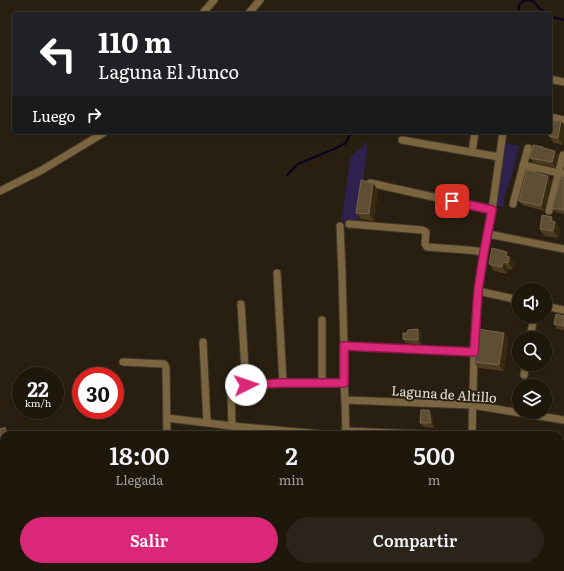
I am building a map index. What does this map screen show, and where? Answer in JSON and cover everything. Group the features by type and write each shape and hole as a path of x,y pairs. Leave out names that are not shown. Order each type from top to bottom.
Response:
{"street":[{"path":"204,12 214,0"},
{"path":"250,12 260,0"},
{"path":"552,79 564,82"},
{"path":"552,118 564,120"},
{"path":"0,191 42,170 103,134"},
{"path":"472,152 475,134"},
{"path":"472,431 474,352 478,291 492,210 503,134"},
{"path":"402,140 499,157"},
{"path":"513,204 528,148"},
{"path":"549,211 561,174 563,155"},
{"path":"523,165 561,174"},
{"path":"370,183 492,210"},
{"path":"349,224 422,230 426,232 425,244 427,247 484,252"},
{"path":"340,226 345,431"},
{"path":"488,234 564,249"},
{"path":"278,273 283,383"},
{"path":"478,291 512,298"},
{"path":"240,304 246,385"},
{"path":"552,307 564,310"},
{"path":"322,320 322,383"},
{"path":"203,342 207,422"},
{"path":"344,346 474,352"},
{"path":"123,362 164,364 166,367 167,431"},
{"path":"524,375 525,371"},
{"path":"232,426 231,393 233,387 283,383 344,383"},
{"name":"Laguna de Altillo","path":"345,400 472,405 564,420"},
{"path":"167,418 287,431"}],"shaded area":[{"path":"368,142 358,222 341,221 351,156"},
{"path":"502,142 519,146 503,207 490,204"}],"building":[{"path":"552,120 561,121 558,138 549,136 549,134 552,134"},
{"path":"533,145 555,151 552,162 530,158"},
{"path":"527,170 548,176 541,206 519,201"},
{"path":"560,178 564,179 564,210 552,208"},
{"path":"361,180 373,183 369,214 356,213"},
{"path":"542,215 552,217 551,221 555,222 553,231 540,229"},
{"path":"492,248 507,252 506,256 509,257 508,263 503,262 502,267 489,264"},
{"path":"556,314 564,316 564,326 554,324"},
{"path":"418,329 418,340 403,339 403,333 407,333 408,330"},
{"path":"478,329 504,333 499,365 474,362"},
{"path":"421,410 429,410 431,423 420,423"},
{"path":"5,427 6,431 0,431 0,428"}],"waterway":[{"path":"518,12 519,5 525,0 533,1 545,12"},
{"path":"552,17 564,20"},
{"path":"287,175 298,164 346,143 350,134"}],"route":[{"path":"246,385 283,383 344,383 344,346 474,352 478,291 492,210 452,201"}]}
